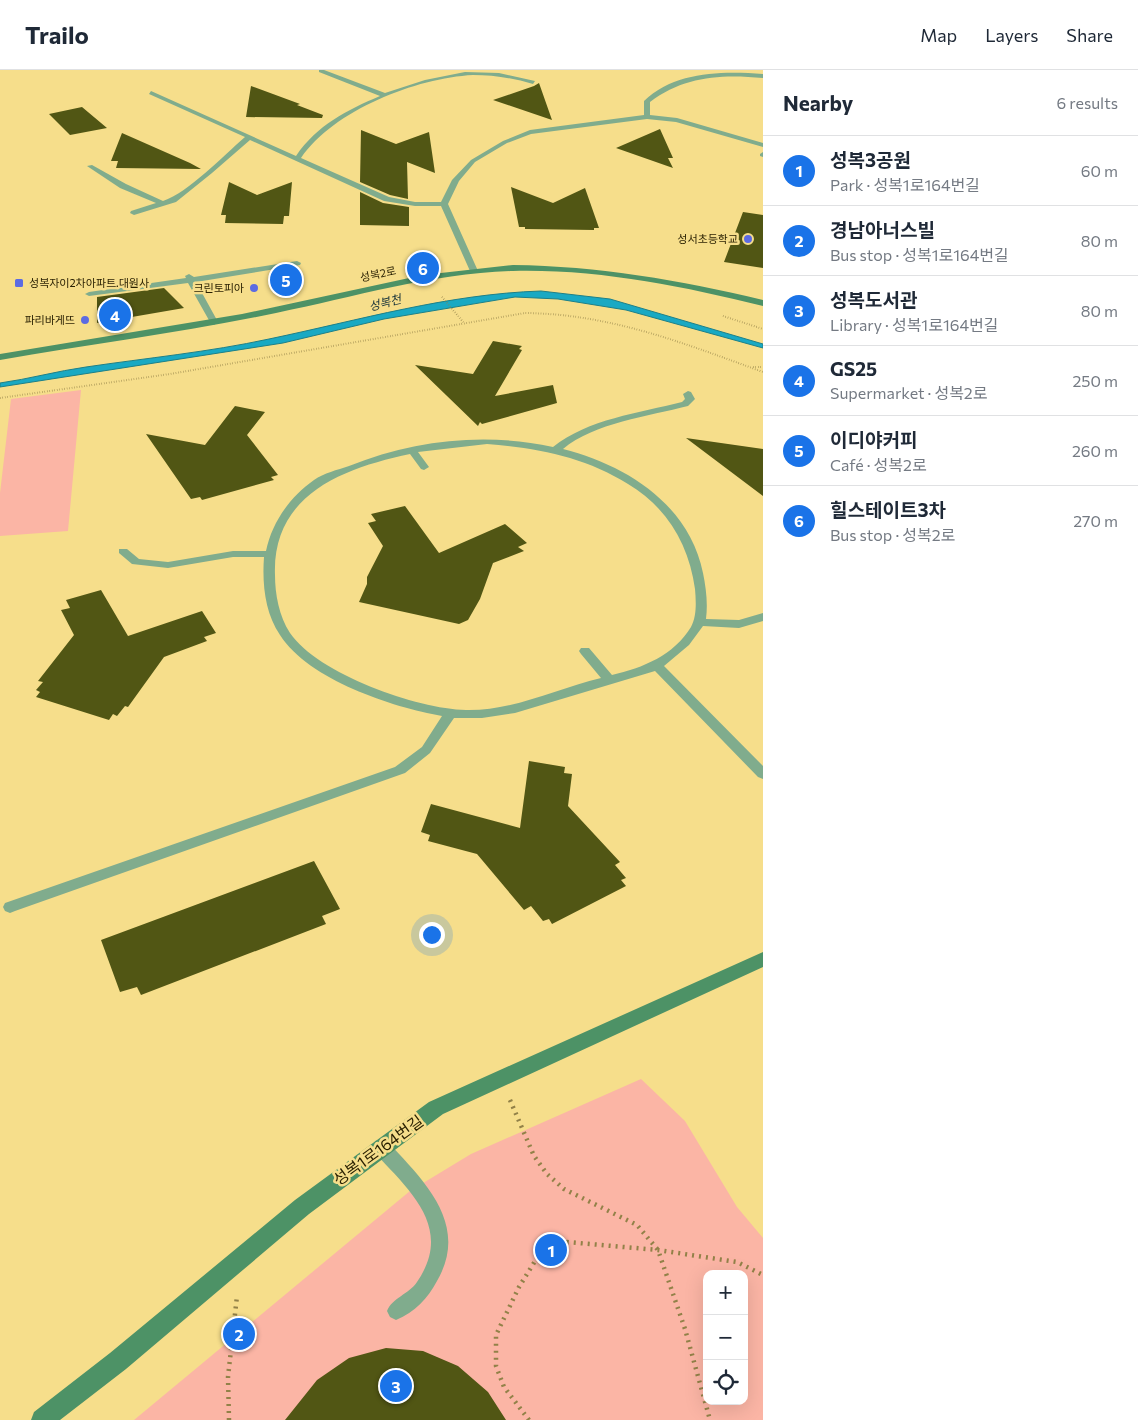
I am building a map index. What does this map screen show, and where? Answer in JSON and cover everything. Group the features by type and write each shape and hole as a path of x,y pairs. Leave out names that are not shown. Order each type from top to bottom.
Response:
{"street":[{"name":"성복2로","path":"0,357 214,322 396,283 474,271 512,268 614,272 689,284 763,303"},
{"name":"성복1로164번길","path":"42,1420 118,1361 302,1207 381,1146 436,1108 763,959"}],"lane":[{"path":"321,71 384,95"},
{"path":"297,159 311,139 329,126 384,95 408,87 463,72 498,75 533,82"},
{"path":"647,117 647,101 657,92 682,81 722,75 763,76"},
{"path":"151,93 387,199 414,204 444,204"},
{"path":"682,114 763,136"},
{"path":"444,204 456,180 473,161 530,132 564,126 647,117 677,120 763,145"},
{"path":"505,134 515,138"},
{"path":"134,213 173,200 210,172 248,137"},
{"path":"90,166 123,186 163,204"},
{"path":"444,204 474,271"},
{"path":"89,294 297,264"},
{"path":"163,280 190,278 214,273"},
{"path":"190,278 214,322"},
{"path":"556,450 563,442 585,432 685,404 690,399 688,394"},
{"path":"488,441 556,450 599,463 634,482 656,500 675,520 688,540 697,565 701,606 699,622 684,644 657,666 506,711 450,714 412,705 372,691 320,665 300,651 289,640 274,614 269,578 269,554 274,536 283,520 299,500 319,481 367,462 412,450 459,442 488,441"},
{"path":"412,450 424,467"},
{"path":"123,551 136,562 168,565 233,554 269,554"},
{"path":"699,622 739,624 763,617"},
{"path":"585,651 609,679"},
{"path":"657,666 763,774"},
{"path":"10,907 400,770 426,750 450,714"},
{"path":"381,1146 424,1195 438,1216 441,1236 438,1261 422,1290 396,1311"}],"path":[{"path":"434,298 450,296"},
{"path":"442,297 464,323"},
{"path":"0,398 170,374 525,313 556,312 588,316 623,324 763,372"},
{"path":"718,314 763,329"},
{"path":"750,367 763,367"},
{"path":"501,1078 534,1156 547,1174 564,1189 637,1225 658,1250 685,1329 710,1420"},
{"path":"528,1420 504,1387 496,1366 496,1335 519,1287 540,1253 566,1242 658,1250 738,1262 763,1275"},
{"path":"229,1420 228,1377 234,1338 240,1258"}],"shaded area":[{"path":"81,390 68,531 0,536 0,493 11,399"},
{"path":"641,1079 685,1121 737,1207 763,1238 763,1420 134,1420 410,1191 471,1154"}],"water":[{"path":"541,291 610,299 763,344 763,348 626,310 558,299 515,297 384,319 283,343 0,387 0,383 75,369 246,344 438,302 506,293"}],"building":[{"path":"539,83 552,120 493,100 534,86"},
{"path":"251,86 300,104 297,105 323,115 322,118 246,117"},
{"path":"82,107 107,128 70,135 49,114"},
{"path":"660,129 673,158 668,158 673,168 616,148"},
{"path":"361,130 396,144 429,132 435,173 407,162 408,199 390,195 360,182"},
{"path":"122,133 201,169 116,168 118,161 111,161"},
{"path":"229,182 257,195 292,182 289,216 284,216 283,224 225,223 226,215 221,215"},
{"path":"511,187 553,203 585,188 599,228 594,228 594,230 525,229 525,227 519,227"},
{"path":"360,192 383,203 409,207 409,226 360,225"},
{"name":"성서초등학교","path":"743,212 763,215 763,268 724,262"},
{"path":"164,288 184,308 97,323 97,297"},
{"path":"493,341 522,346 519,349 522,350 495,396 553,385 557,403 482,424 480,422 478,426 415,365 473,374"},
{"path":"235,406 265,412 247,435 278,475 271,477 274,480 202,500 200,497 191,499 146,434 205,445"},
{"path":"686,438 763,449 763,496"},
{"path":"405,506 439,553 505,524 527,543 518,547 524,551 493,563 480,599 468,620 459,624 359,602 367,584 367,577 383,546 368,523 376,521 371,514"},
{"path":"101,590 128,636 202,611 216,633 204,637 207,641 164,657 128,707 125,706 117,716 113,714 109,720 36,697 40,692 36,690 43,682 38,681 74,635 61,610 70,608 66,600"},
{"path":"529,761 565,767 564,773 572,774 568,806 620,862 615,865 626,878 621,880 626,886 552,924 549,919 543,921 531,906 524,910 477,854 428,841 430,835 421,832 431,804 520,828"},
{"path":"314,861 340,909 322,916 326,924 141,995 137,987 120,992 101,940"},
{"path":"386,1348 423,1351 458,1366 488,1392 506,1420 285,1420 317,1380 349,1358"}],"place":[{"name":"성서초등학교","path":"748,239"},
{"name":"힐스테이트3차","path":"423,268"},
{"name":"이디야커피","path":"286,280"},
{"name":"성복자이2차아파트.대원사","path":"19,283"},
{"name":"크린토피아","path":"254,288"},
{"name":"GS25","path":"115,315"},
{"name":"파리바게뜨","path":"85,320"},
{"name":"성복3공원","path":"551,1250"},
{"name":"경남아너스빌","path":"239,1334"},
{"name":"성복도서관","path":"396,1386"}],"water label":[{"name":"성복천","path":"385,303"}]}
